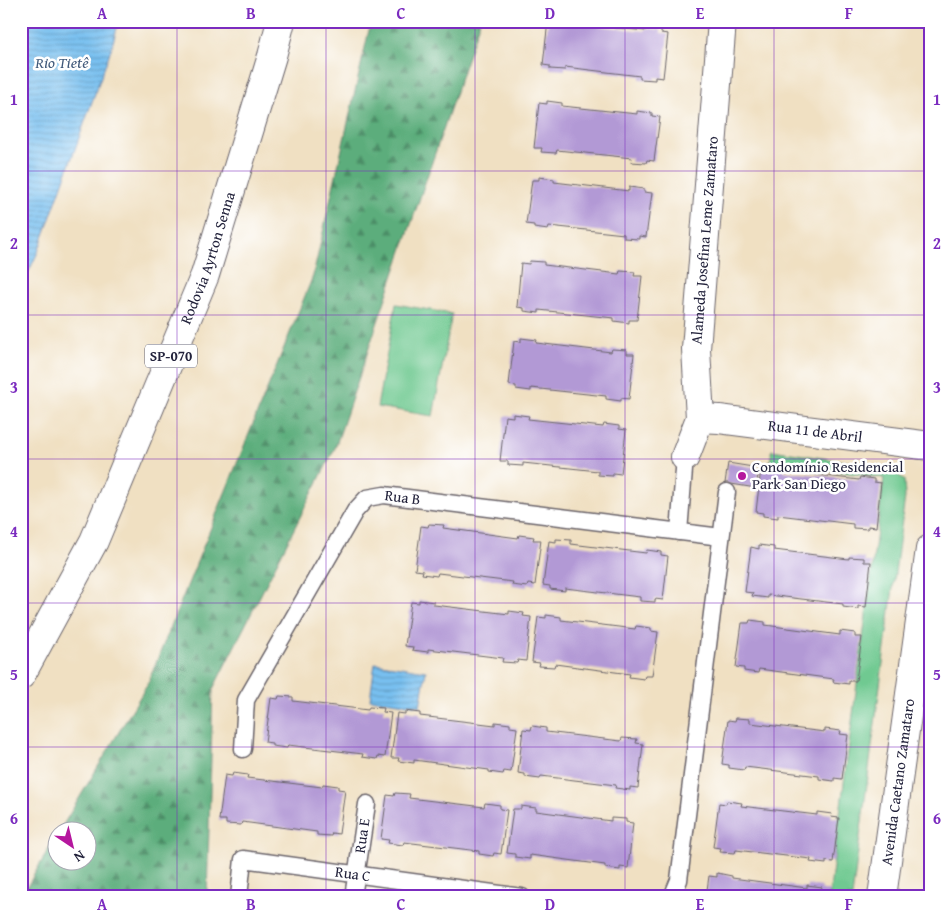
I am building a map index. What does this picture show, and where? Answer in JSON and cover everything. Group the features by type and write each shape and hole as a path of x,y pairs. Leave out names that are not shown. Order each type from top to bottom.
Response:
{"main road":[{"name":"Rodovia Ayrton Senna","path":"21,675 94,541 204,275 272,56 281,21"},
{"path":"272,56 298,21"},
{"name":"Alameda Josefina Leme Zamataro","path":"685,457 700,418 696,349 722,21"},
{"name":"Rua 11 de Abril","path":"700,418 930,446"},
{"name":"Avenida Caetano Zamataro","path":"882,897 930,549"}],"lane":[{"path":"679,532 685,457"},
{"path":"672,897 679,880 727,492"},
{"name":"Rua B","path":"243,749 246,700 355,511 367,498 384,494 721,537"},
{"name":"Rua E","path":"353,897 367,804"},
{"name":"Rua C","path":"239,897 243,859 522,897"}],"green space":[{"path":"371,21 480,21 335,448 213,689 207,897 21,897 48,850 48,870 98,870 98,820 66,820 147,685 313,276"},
{"path":"396,304 452,314 433,416 377,407"},
{"path":"772,450 892,469 904,480 905,497 852,897 829,897 884,478 770,462"}],"water":[{"name":"Rio Tietê","path":"21,21 119,21 111,49 38,252 21,288"},
{"path":"375,663 426,671 420,706 370,699"}],"building":[{"path":"548,21 571,21 570,23 645,31 646,28 661,30 661,33 668,34 663,78 655,77 655,80 640,79 640,76 565,67 565,70 550,69 550,66 543,65"},
{"path":"547,101 562,103 562,106 637,114 637,111 652,113 652,116 660,117 654,161 647,160 646,163 631,162 632,158 557,150 556,153 541,152 542,148 534,148 539,103 547,104"},
{"path":"539,177 554,179 554,182 629,191 629,187 644,189 644,192 652,193 646,237 639,236 639,239 624,238 624,234 549,226 548,230 534,228 534,225 526,224 532,180 539,180"},
{"path":"530,261 544,262 544,265 619,274 620,271 635,272 634,276 642,276 637,320 629,320 629,323 614,321 614,318 539,310 539,313 524,311 524,308 517,307 521,263 529,264"},
{"path":"521,338 537,340 536,343 611,352 612,349 627,350 627,354 634,354 629,399 621,398 621,401 606,399 606,396 531,388 531,391 516,389 516,386 509,385 514,341 521,342"},
{"path":"513,414 529,416 528,419 603,427 604,424 619,426 619,429 626,430 621,474 613,473 613,476 598,475 598,471 523,463 523,466 508,465 508,461 500,461 505,416 513,417"},
{"name":"Condomínio Residencial Park San Diego","path":"728,463 759,468 756,488 725,483"},
{"path":"769,466 785,468 784,471 859,480 860,477 874,479 874,482 881,483 876,527 868,526 868,529 853,528 853,524 778,515 778,518 763,516 763,513 756,512 761,468 769,469"},
{"path":"429,524 444,525 443,528 518,538 519,535 534,537 533,540 541,540 535,585 528,584 527,587 512,585 513,582 438,573 437,576 422,574 423,571 415,570 421,526 428,527"},
{"path":"556,539 571,540 571,544 646,553 647,550 661,552 661,555 668,556 663,600 655,599 655,602 640,601 640,597 565,588 565,591 550,589 550,586 543,585 549,541 556,542"},
{"path":"759,545 774,547 774,550 849,559 849,557 864,558 864,562 871,562 866,607 858,606 858,609 843,607 843,604 768,595 768,598 752,596 753,593 745,592 751,547 759,549"},
{"path":"419,600 434,602 434,605 509,614 509,611 524,613 523,616 531,617 526,661 518,660 517,663 502,662 503,658 428,649 428,652 412,650 413,647 405,646 411,602 419,603"},
{"path":"546,615 561,617 561,620 635,629 636,626 651,628 651,631 658,632 652,676 645,676 644,679 629,677 630,674 555,664 554,667 539,666 540,663 532,662 538,617 546,618"},
{"path":"750,620 765,622 765,625 840,635 840,631 855,633 855,637 862,637 856,681 849,681 849,684 833,682 834,679 759,669 758,673 744,671 744,668 736,667 742,623 749,623"},
{"path":"279,696 293,697 293,701 368,710 369,707 384,708 383,712 391,713 385,757 378,756 377,759 362,757 363,754 288,745 287,748 272,746 272,743 265,742 271,698 278,699"},
{"path":"405,711 420,713 420,716 495,725 495,722 510,724 510,727 517,728 511,772 504,771 503,774 489,772 489,770 414,760 414,763 398,761 399,758 391,758 397,713 405,714"},
{"path":"736,718 750,719 750,723 825,732 825,729 841,731 840,734 848,735 842,779 834,778 834,781 819,779 819,776 745,767 744,770 729,768 729,765 722,764 728,720 735,721"},
{"path":"532,726 546,728 546,732 621,741 622,738 637,739 636,743 643,744 638,788 630,787 630,790 615,788 616,785 541,776 540,779 525,777 525,774 518,773 523,729 531,730"},
{"path":"233,773 248,775 247,778 322,787 323,784 338,786 338,789 345,790 339,834 332,833 331,836 317,835 317,832 242,822 241,825 226,824 226,820 219,820 225,775 232,776"},
{"path":"395,793 410,794 409,798 484,807 485,803 500,805 500,809 507,810 501,854 494,853 493,856 479,854 479,851 404,842 403,845 388,843 389,840 381,839 387,795 394,796"},
{"path":"727,801 742,803 741,806 817,815 817,812 832,814 831,817 839,818 833,862 826,861 826,864 810,862 811,859 736,850 735,853 720,852 721,848 713,847 719,803 726,804"},
{"path":"521,806 536,808 536,811 611,821 611,818 626,819 626,822 633,823 628,868 620,867 620,870 605,868 605,865 530,855 530,859 515,857 515,854 507,853 513,809 521,809"},
{"path":"717,873 732,876 732,878 807,888 807,885 822,887 821,890 829,891 829,897 706,897 709,876 717,877"}],"place":[{"name":"Condomínio Residencial Park San Diego","path":"742,476"}]}
